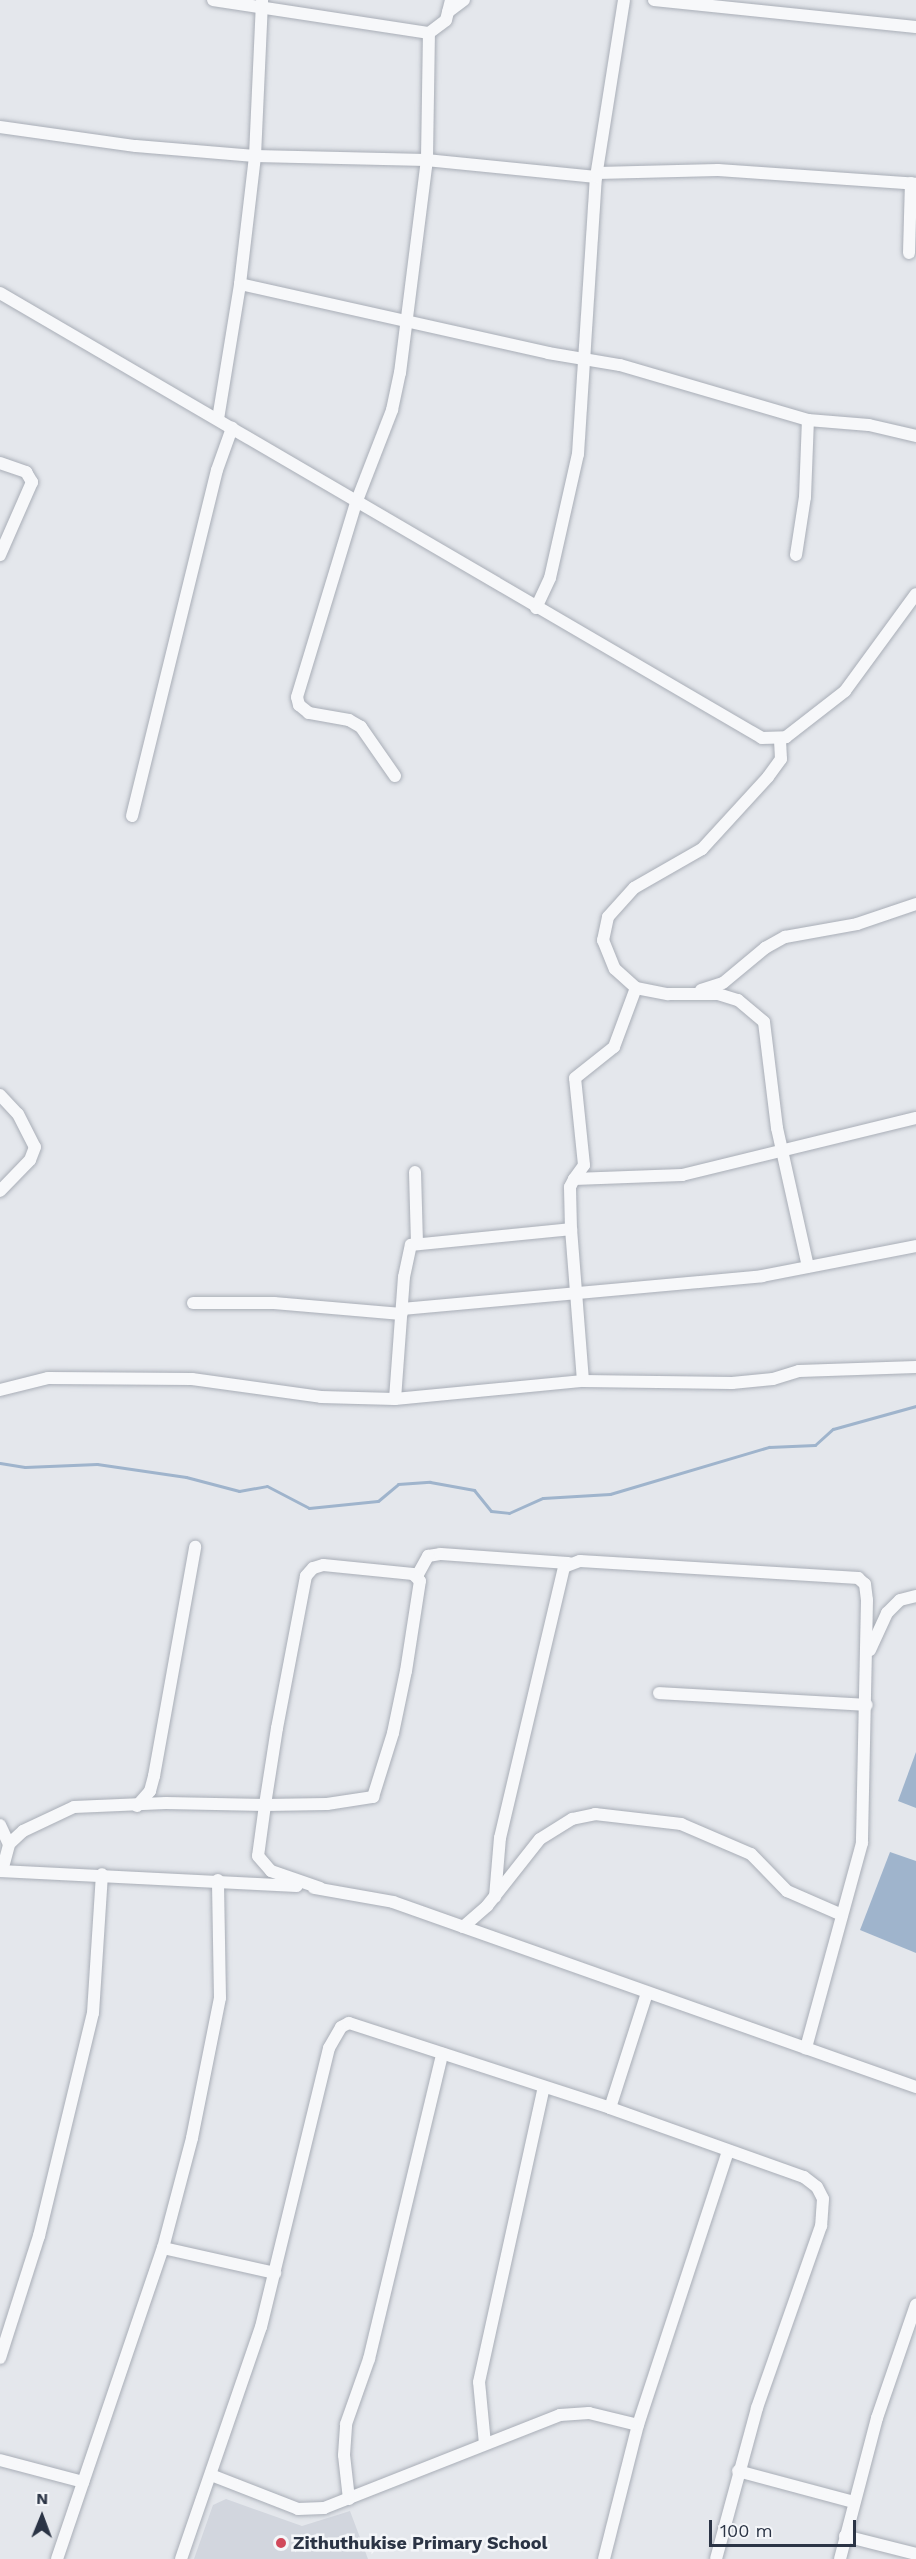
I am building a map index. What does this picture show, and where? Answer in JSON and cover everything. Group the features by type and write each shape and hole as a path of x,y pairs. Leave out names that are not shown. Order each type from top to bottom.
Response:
{"street":[{"path":"213,0 262,5 429,33 446,20 449,6 464,0"},
{"path":"536,608 548,586 578,454 597,175 624,0"},
{"path":"654,0 916,27"},
{"path":"218,419 240,284 255,156 262,5"},
{"path":"395,776 375,742 358,725 309,713 298,701 356,503 392,410 409,322 426,160 429,33"},
{"path":"0,127 136,146 255,156 426,160 597,175 718,170 913,183 909,253"},
{"path":"240,284 585,361 629,367 808,420 869,425 916,436"},
{"path":"0,293 218,419 356,503 750,734 780,740 809,722 845,691 916,594"},
{"path":"796,555 805,497 808,420"},
{"path":"132,816 217,470 232,428"},
{"path":"0,463 26,472 32,482 0,555"},
{"path":"780,740 778,765 702,849 656,872 634,888 608,917 603,940 606,954 615,969 636,988 688,994 718,994 738,1000 764,1022 782,1152 808,1268"},
{"path":"688,994 723,983 765,948 785,937 848,926 916,904"},
{"path":"583,1381 571,1229 570,1187 584,1165 575,1078 614,1047 636,988"},
{"path":"0,1095 18,1114 35,1147 30,1160 0,1191"},
{"path":"574,1179 672,1176 782,1152 916,1118"},
{"path":"415,1172 417,1242"},
{"path":"395,1398 407,1249 417,1242 571,1229"},
{"path":"193,1303 274,1303 402,1311 762,1276 916,1246"},
{"path":"0,1390 48,1378 192,1379 321,1397 395,1398 583,1381 732,1383 766,1381 799,1371 916,1368"},
{"path":"137,1806 150,1791 154,1776 195,1547"},
{"path":"417,1576 428,1556 440,1554 568,1563 854,1576 867,1588 867,1705 862,1843 807,2048"},
{"path":"495,1897 500,1838 561,1574 568,1563"},
{"path":"320,1888 282,1876 260,1862 265,1805 308,1571 323,1565 417,1576"},
{"path":"417,1576 420,1581 406,1671 377,1792 363,1800 265,1805 166,1803 74,1807 61,1811 23,1832 9,1844 1,1871 218,1880 320,1888 393,1902 916,2087"},
{"path":"867,1657 887,1613 900,1600 916,1596"},
{"path":"659,1693 867,1705"},
{"path":"463,1927 495,1897 540,1839 572,1820 595,1814 681,1824 751,1854 787,1891 842,1915"},
{"path":"0,1825 9,1844"},
{"path":"0,2358 39,2236 93,2013 102,1874"},
{"path":"57,2559 163,2248 213,2044 220,1998 218,1880"},
{"path":"610,2108 647,1993"},
{"path":"181,2559 261,2327 333,2037 349,2023 610,2108 804,2177 817,2187 824,2210 738,2471 716,2559"},
{"path":"349,2499 344,2455 346,2424 369,2359 442,2054"},
{"path":"484,2444 480,2382 544,2087"},
{"path":"604,2559 638,2425 728,2151"},
{"path":"163,2248 275,2273"},
{"path":"840,2559 854,2502 916,2305"},
{"path":"211,2475 298,2509 324,2508 484,2444 575,2412 638,2425"},
{"path":"0,2460 83,2482"},
{"path":"738,2471 854,2502"},
{"path":"845,2536 916,2554"}],"shaded area":[{"name":"Zithuthukise Primary School","path":"226,2499 302,2526 350,2511 368,2559 194,2559 213,2505"}],"water":[{"path":"916,1752 916,1808 898,1801"},
{"path":"890,1852 916,1861 916,1953 860,1930"}],"waterway":[{"path":"0,1463 25,1467 97,1464 186,1477 239,1491 267,1486 309,1508 378,1501 398,1484 430,1482 474,1490 491,1511 509,1513 543,1498 610,1494 769,1447 815,1445 833,1429 916,1406"}],"place":[{"name":"Zithuthukise Primary School","path":"281,2543"}]}
